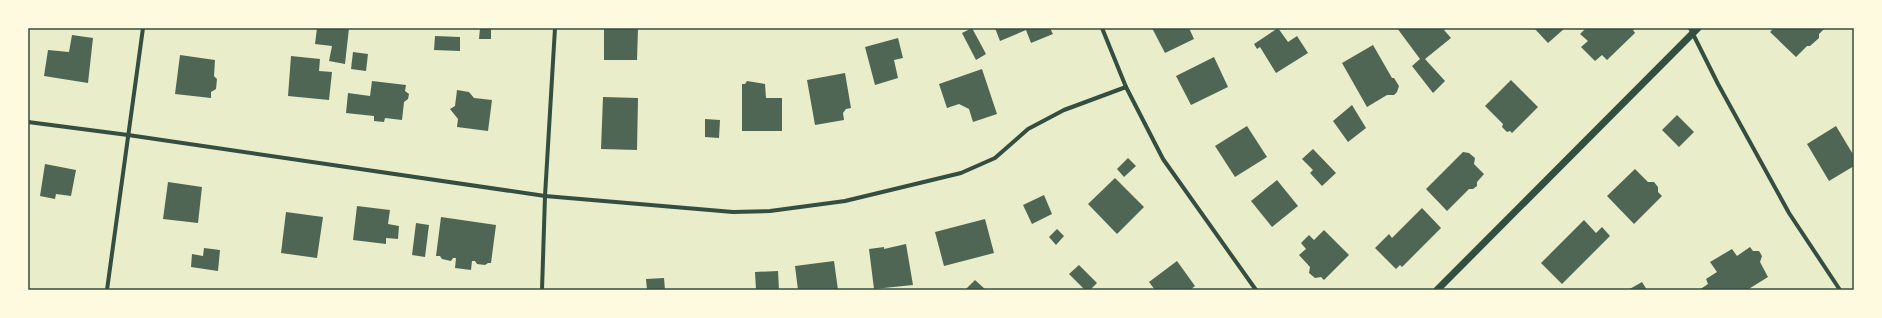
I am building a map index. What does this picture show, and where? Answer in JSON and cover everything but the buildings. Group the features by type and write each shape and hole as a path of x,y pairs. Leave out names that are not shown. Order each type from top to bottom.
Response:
{"street":[{"path":"107,290 143,28"},
{"path":"542,290 545,196 555,28"},
{"path":"1102,28 1126,87 1163,159 1256,290"},
{"path":"1437,290 1694,30 1718,84 1789,213 1840,290"},
{"path":"28,122 128,135 545,196 733,212 770,211 845,201 961,173 995,158 1028,129 1064,110 1126,87"}]}
